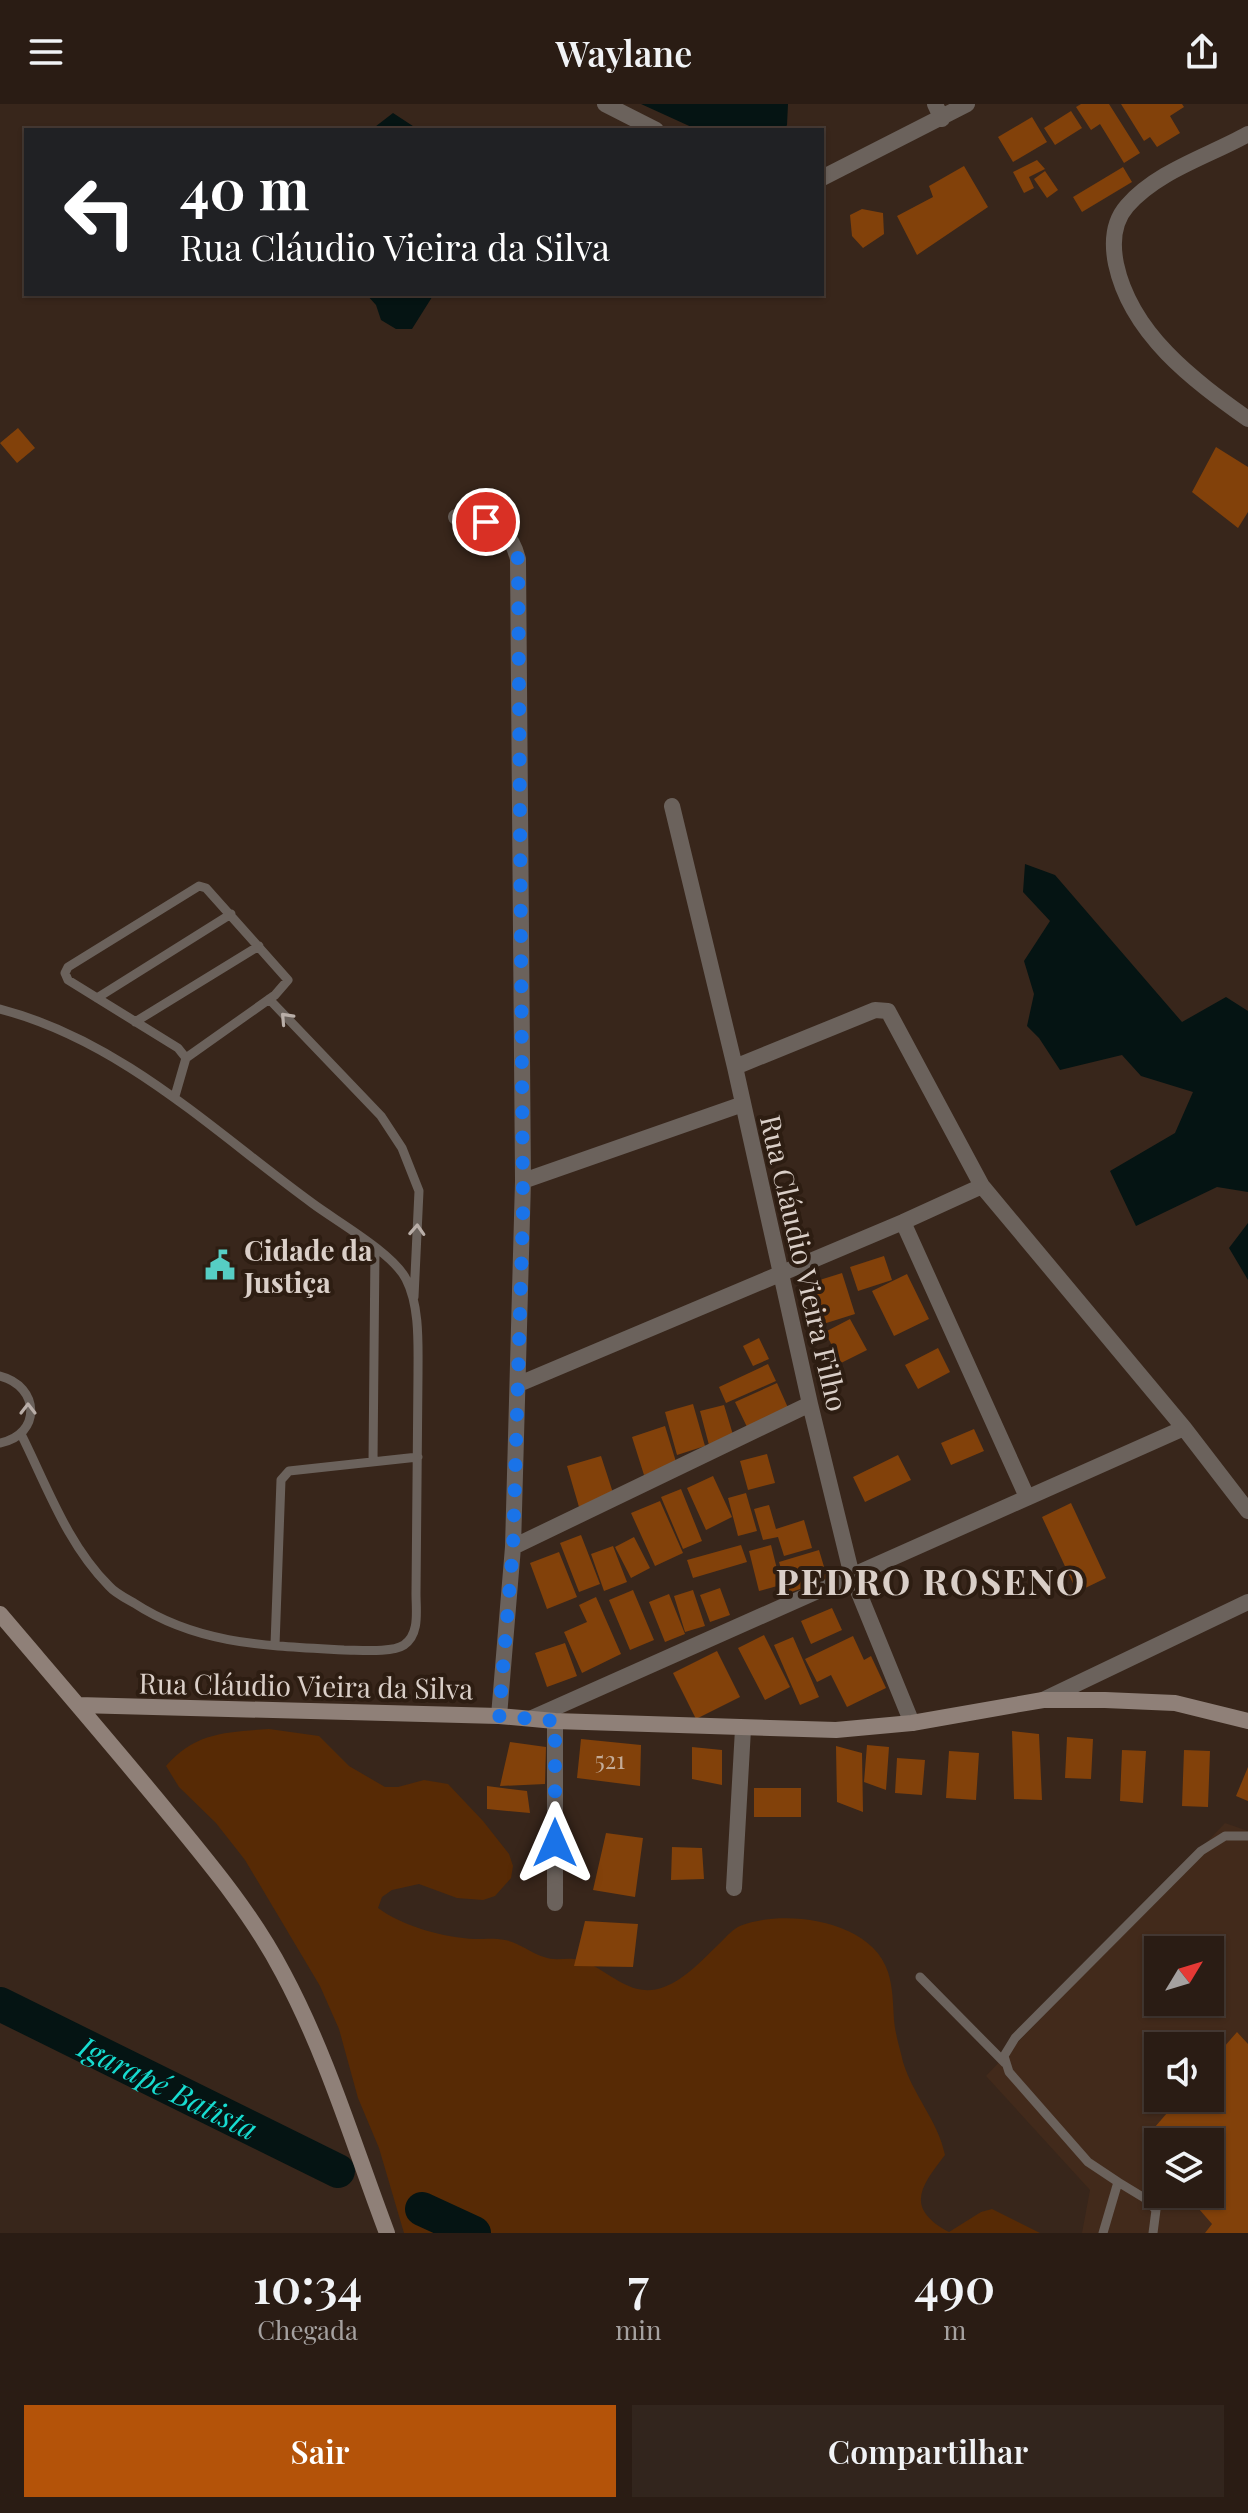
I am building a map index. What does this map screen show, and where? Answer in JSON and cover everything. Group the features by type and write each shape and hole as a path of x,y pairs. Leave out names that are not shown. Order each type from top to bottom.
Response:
{"street":[{"path":"605,104 652,128"},
{"path":"824,177 938,112 967,104"},
{"path":"1248,134 1175,170 1141,192 1125,208 1115,227 1114,250 1119,276 1132,307 1154,339 1187,373 1248,419"},
{"path":"456,517 498,526 515,546 518,559 523,1181 513,1547 499,1716"},
{"name":"Rua Cláudio Vieira Filho","path":"672,806 852,1576 912,1723"},
{"path":"735,1067 875,1010 888,1011 982,1186 1184,1428 1248,1511"},
{"path":"523,1181 743,1104"},
{"path":"519,1384 982,1186"},
{"path":"903,1222 1027,1497"},
{"path":"513,1547 810,1404"},
{"path":"532,1718 1184,1428"},
{"path":"1043,1700 1248,1602"},
{"path":"0,1614 225,1882 252,1920 283,1972 311,2032 387,2233"},
{"name":"Rua Cláudio Vieira da Silva","path":"78,1705 499,1716 743,1729 836,1730 912,1723 1043,1700 1175,1703 1248,1721"},
{"path":"555,1721 555,1903"},
{"path":"734,1888 743,1729"}],"lane":[{"path":"175,1096 186,1058 286,986 288,980 231,914 206,888 199,886 68,967 65,973 68,980 178,1048 186,1058"},
{"path":"97,998 231,914"},
{"path":"135,1022 259,946"},
{"path":"269,999 381,1116 402,1148 419,1191 414,1308"},
{"path":"0,1009 27,1016 102,1051 175,1096 257,1164 375,1248 398,1268 406,1280 414,1308 418,1340 415,1629 407,1644 399,1648 366,1650 217,1639 160,1621 110,1588 78,1548 21,1434"},
{"path":"373,1462 375,1248"},
{"path":"0,1376 18,1383 29,1398 30,1417 21,1434 0,1443"},
{"path":"275,1645 281,1480 289,1471 418,1457"},
{"path":"1005,2063 1004,2056 1015,2038 1174,1875 1225,1836 1248,1836"},
{"path":"920,1977 1005,2063 1016,2080 1088,2162 1146,2199 1156,2210 1153,2233"},
{"path":"1103,2233 1118,2182"}],"shaded area":[{"path":"641,104 788,104 785,128 694,128"},
{"path":"393,113 416,128 374,128"},
{"path":"368,296 433,296 412,329 396,329 381,320 376,305"},
{"path":"1025,864 1055,875 1182,1022 1226,997 1248,1011 1248,1192 1217,1187 1136,1226 1110,1171 1175,1133 1193,1092 1141,1076 1122,1055 1060,1070 1039,1038 1027,1026 1034,994 1024,961 1050,921 1023,892"},
{"path":"1248,1223 1248,1280 1229,1248"},
{"path":"269,1729 319,1736 349,1766 385,1787 424,1780 448,1784 509,1854 513,1866 511,1878 495,1896 483,1900 457,1898 419,1884 392,1890 382,1897 378,1908 424,1930 475,1939 505,1940 548,1958 586,1962 628,1986 651,1990 680,1979 735,1929 758,1921 802,1919 846,1930 864,1940 879,1954 888,1972 895,2030 903,2062 937,2131 945,2155 929,2177 921,2196 926,2214 949,2232 981,2212 992,2209 1040,2233 404,2233 379,2148 358,2098 339,2029 320,1986 245,1860 216,1823 179,1787 166,1766 188,1746 200,1740 226,1733"},
{"path":"1225,1823 1248,1831 1248,2233 1082,2233 1090,2190 986,2076"}],"building":[{"path":"1081,104 1109,104 1140,153 1124,163 1100,124 1091,130 1076,107"},
{"path":"1121,104 1182,104 1184,107 1170,116 1180,133 1157,147 1150,137 1144,141"},
{"path":"1071,111 1082,128 1055,145 1044,128"},
{"path":"1032,117 1047,142 1013,162 998,137"},
{"path":"1037,160 1045,169 1029,177 1034,188 1024,193 1013,172"},
{"path":"964,166 988,207 917,255 897,216 933,197 929,186"},
{"path":"1123,167 1132,182 1082,212 1073,197"},
{"path":"1045,171 1058,190 1047,198 1034,179"},
{"path":"862,209 883,213 884,234 863,248 852,236 850,215"},
{"path":"18,428 35,448 17,463 0,443"},
{"path":"1216,447 1248,467 1248,512 1238,528 1192,492"},
{"path":"884,1256 892,1280 858,1291 850,1267"},
{"path":"842,1273 855,1314 820,1325 807,1284"},
{"path":"907,1274 929,1319 894,1336 872,1291"},
{"path":"850,1319 867,1350 841,1363 825,1332"},
{"path":"759,1338 769,1359 753,1366 743,1346"},
{"path":"938,1348 950,1372 918,1389 905,1365"},
{"path":"768,1364 776,1381 726,1403 719,1387"},
{"path":"777,1383 789,1410 748,1429 735,1402"},
{"path":"693,1404 705,1446 677,1455 665,1412"},
{"path":"724,1405 734,1438 709,1445 700,1411"},
{"path":"665,1426 677,1465 644,1475 632,1437"},
{"path":"974,1429 984,1451 951,1465 941,1443"},
{"path":"767,1454 775,1483 748,1490 740,1461"},
{"path":"898,1455 911,1480 865,1502 853,1477"},
{"path":"601,1456 614,1496 579,1507 567,1466"},
{"path":"713,1476 732,1517 706,1530 687,1488"},
{"path":"681,1489 702,1541 683,1549 661,1497"},
{"path":"746,1493 757,1531 738,1536 728,1498"},
{"path":"660,1501 683,1553 655,1566 631,1513"},
{"path":"1071,1503 1106,1578 1077,1592 1042,1517"},
{"path":"769,1505 776,1529 804,1520 812,1548 784,1556 778,1537 763,1540 754,1509"},
{"path":"581,1535 600,1584 579,1592 560,1543"},
{"path":"634,1537 650,1568 631,1578 615,1547"},
{"path":"741,1545 747,1562 693,1578 687,1560"},
{"path":"771,1545 781,1585 759,1591 749,1551"},
{"path":"613,1546 627,1582 604,1591 591,1554"},
{"path":"819,1550 828,1580 788,1593 779,1562"},
{"path":"559,1552 577,1597 547,1609 530,1563"},
{"path":"720,1588 730,1615 710,1622 700,1595"},
{"path":"633,1590 654,1640 630,1650 609,1600"},
{"path":"693,1590 705,1626 685,1632 674,1596"},
{"path":"669,1594 685,1634 665,1642 649,1602"},
{"path":"596,1597 621,1654 582,1673 564,1632 587,1622 579,1605"},
{"path":"832,1608 842,1630 811,1644 801,1621"},
{"path":"764,1635 790,1687 765,1700 738,1648"},
{"path":"853,1636 864,1660 871,1656 886,1688 847,1707 831,1675 817,1682 805,1659"},
{"path":"793,1637 819,1697 800,1705 774,1645"},
{"path":"565,1643 577,1676 547,1687 535,1653"},
{"path":"717,1651 740,1697 696,1719 673,1673"},
{"path":"1012,1731 1039,1734 1042,1800 1014,1799"},
{"path":"1067,1737 1093,1739 1091,1779 1065,1778"},
{"path":"581,1739 641,1745 640,1786 577,1778"},
{"path":"510,1742 546,1747 545,1784 500,1786"},
{"path":"867,1745 889,1747 886,1790 864,1782"},
{"path":"836,1746 862,1753 863,1812 837,1802"},
{"path":"692,1747 722,1750 722,1785 692,1779"},
{"path":"1122,1750 1146,1751 1143,1803 1120,1801"},
{"path":"1184,1750 1210,1751 1208,1807 1182,1806"},
{"path":"949,1751 979,1753 976,1800 946,1798"},
{"path":"897,1758 925,1760 922,1795 895,1793"},
{"path":"1248,1767 1248,1801 1236,1796"},
{"path":"487,1786 527,1791 530,1813 487,1809"},
{"path":"754,1788 801,1788 801,1817 754,1817"},
{"path":"606,1833 643,1838 635,1897 593,1890"},
{"path":"672,1847 702,1848 704,1879 671,1880"},
{"path":"585,1921 638,1924 633,1967 574,1966"},
{"path":"1237,2032 1248,2044 1248,2233 1205,2233 1212,2224 1198,2208 1224,2208 1224,2128 1154,2128 1168,2112 1224,2112 1224,2047"}],"waterway":[{"name":"Igarapé Batista","path":"0,2004 338,2171"},
{"name":"Igarapé Batista","path":"422,2209 474,2233"}],"place":[{"name":"Cidade da Justiça","path":"220,1265"}],"district":[{"name":"PEDRO ROSENO","path":"931,1580"}],"route":[{"path":"486,522 498,526 508,535 518,559 523,1210 513,1547 499,1716 555,1721 555,1843"}]}
